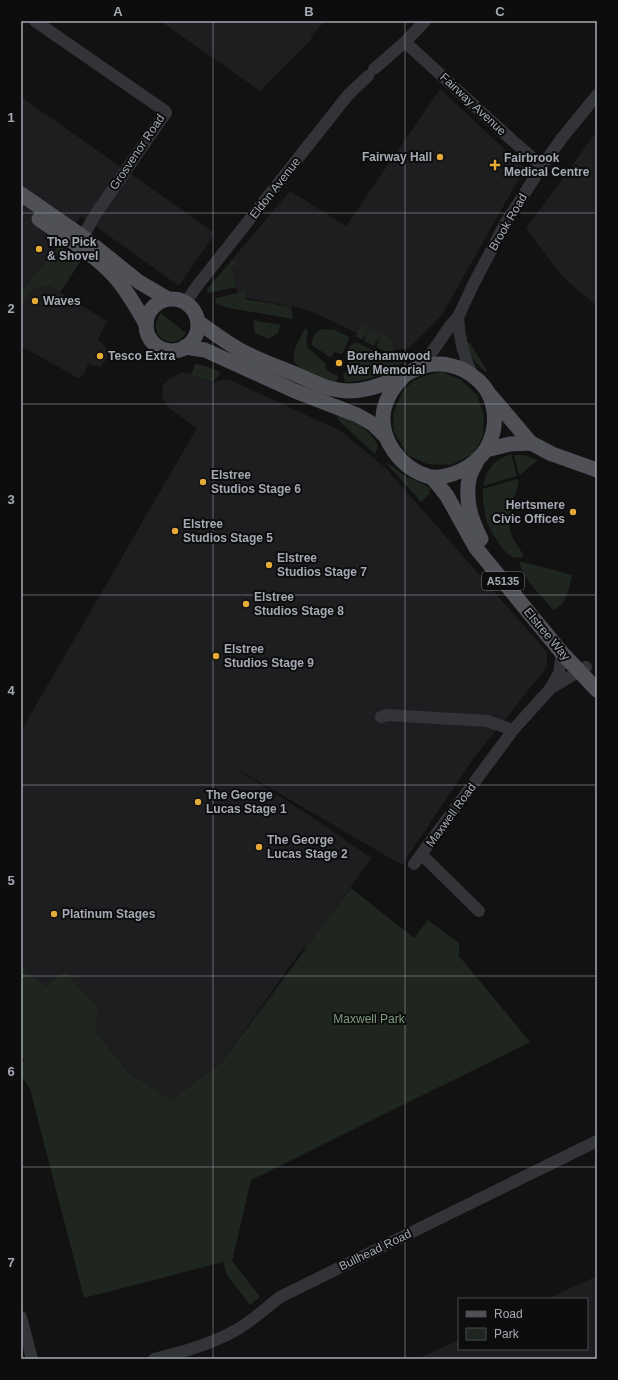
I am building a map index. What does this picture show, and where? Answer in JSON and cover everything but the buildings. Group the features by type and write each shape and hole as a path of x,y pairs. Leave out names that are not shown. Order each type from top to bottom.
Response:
{"main road":[{"path":"21,194 80,241 139,282 168,299"},
{"path":"21,206 80,241 120,282 146,324 148,335 156,345 167,350 180,350 195,337 198,322 194,311 186,303 180,300 168,299 159,302 152,308 146,324"},
{"path":"198,322 239,349 282,369 332,389 346,391 376,387 426,365 444,364 462,368 472,374 483,385 488,393 531,442 552,454 597,470"},
{"path":"185,347 205,350 295,391 357,415 373,424 386,437"},
{"path":"409,372 395,384 388,395 384,409 383,423 386,437 392,449 400,460 411,468 432,477 446,475 466,469 482,455 510,444 531,442"},
{"path":"482,455 492,437 495,423 494,408 488,393"},
{"name":"Elstree Way","path":"482,455 469,478 467,501 472,521 483,543 583,669 597,690"},
{"name":"Elstree Way","path":"432,477 447,496 476,548 562,653 597,678"}],"street":[{"name":"Grosvenor Road","path":"36,21 166,113 95,215 80,241"},
{"name":"Eldon Avenue","path":"186,303 197,286 348,95 405,42 425,21"},
{"name":"Fairway Avenue","path":"405,42 542,166"},
{"name":"Brook Road","path":"409,372 432,352 458,317 505,224 542,166 597,94"},
{"name":"Brook Road","path":"458,317 458,333 464,356 472,374"},
{"name":"Maxwell Road","path":"478,911 418,860 513,730 550,689 559,672 562,653"},
{"name":"Maxwell Road","path":"550,689 583,669"},
{"path":"381,717 387,715 487,721 513,730"},
{"name":"Bullhead Road","path":"154,1359 190,1350 216,1340 240,1328 280,1297 597,1141"},
{"path":"21,1317 32,1359"}],"shaded area":[{"path":"160,21 325,21 310,37 312,39 260,91"},
{"path":"440,89 525,168 442,315 409,348 394,350 308,310 238,296 230,262 290,191 346,226"},
{"path":"21,97 215,233 179,286 81,216 21,291"},
{"path":"597,131 597,306 564,278 526,229"},
{"name":"Tesco Extra","path":"49,286 107,321 98,340 110,351 101,367 88,364 84,374 78,378 21,346 21,304 36,288"},
{"path":"182,372 212,382 228,379 341,431 382,465 378,473 383,465 547,652 547,667 473,759 402,865 227,763 321,823 371,858 307,950 303,948 221,1063 171,1100 128,1072 96,1032 98,1008 63,971 46,986 27,972 21,963 21,731 197,428 170,409 162,398 163,385 169,379"},
{"path":"597,1276 597,1359 417,1359 458,1340 458,1350 588,1350 588,1298 549,1298"}],"green space":[{"path":"59,245 81,261 60,292 49,286 36,288 21,304 21,291"},
{"path":"232,260 238,265 231,266 236,287 209,293 207,291 208,288"},
{"path":"246,291 245,299 291,307 293,319 229,308 215,303 216,298"},
{"path":"161,313 186,333 180,339 174,342 167,341 158,333 156,327 157,320"},
{"path":"253,320 280,325 278,333 268,339 255,333"},
{"path":"362,324 369,328 362,340 356,336"},
{"path":"305,328 308,332 306,342 308,348 325,363 327,370 334,375 339,376 336,382 309,374 298,367 295,362 294,355 298,341"},
{"path":"324,329 335,330 349,337 342,354 336,352 330,357 312,345 315,334"},
{"path":"371,329 380,334 374,346 364,341"},
{"path":"382,334 392,340 394,352 388,353 376,347"},
{"path":"356,342 386,357 401,360 403,363 368,379 345,382 343,374 347,371 348,372 350,369 348,368 349,363 345,356 350,346"},
{"path":"466,343 470,343 487,371 485,372 472,358"},
{"path":"195,364 206,366 220,372 219,376 212,382 191,375"},
{"path":"442,372 461,380 477,395 484,415 483,436 473,454 451,465 427,464 408,455 394,432 393,414 402,392 413,381 426,375"},
{"path":"338,415 350,420 371,435 378,446 375,454 337,419"},
{"path":"511,454 517,476 483,486 489,470 495,462"},
{"path":"514,455 524,455 538,460 520,475"},
{"path":"386,463 407,477 430,488 429,494 421,502"},
{"path":"518,479 518,486 514,497 509,522 511,534 524,555 521,558 512,557 501,547 487,522 483,499 483,489"},
{"path":"519,561 572,575 567,596 558,608 553,610 528,581"},
{"name":"Maxwell Park","path":"351,888 414,938 428,920 459,943 459,956 530,1042 251,1180 232,1261 260,1297 250,1305 227,1275 223,1262 84,1298 30,1089 21,1075 21,1063 25,1060 21,1055 21,963 27,972 46,986 64,971 98,1008 96,1032 128,1072 171,1100 221,1063"}],"place":[{"name":"Fairway Hall","path":"440,157"},
{"name":"Fairbrook Medical Centre","path":"495,165"},
{"name":"The Pick & Shovel","path":"39,249"},
{"name":"Waves","path":"35,301"},
{"name":"Tesco Extra","path":"100,356"},
{"name":"Borehamwood War Memorial","path":"339,363"},
{"name":"Elstree Studios Stage 6","path":"203,482"},
{"name":"Hertsmere Civic Offices","path":"573,512"},
{"name":"Elstree Studios Stage 5","path":"175,531"},
{"name":"Elstree Studios Stage 7","path":"269,565"},
{"name":"Elstree Studios Stage 8","path":"246,604"},
{"name":"Elstree Studios Stage 9","path":"216,656"},
{"name":"The George Lucas Stage 1","path":"198,802"},
{"name":"The George Lucas Stage 2","path":"259,847"},
{"name":"Platinum Stages","path":"54,914"}]}
